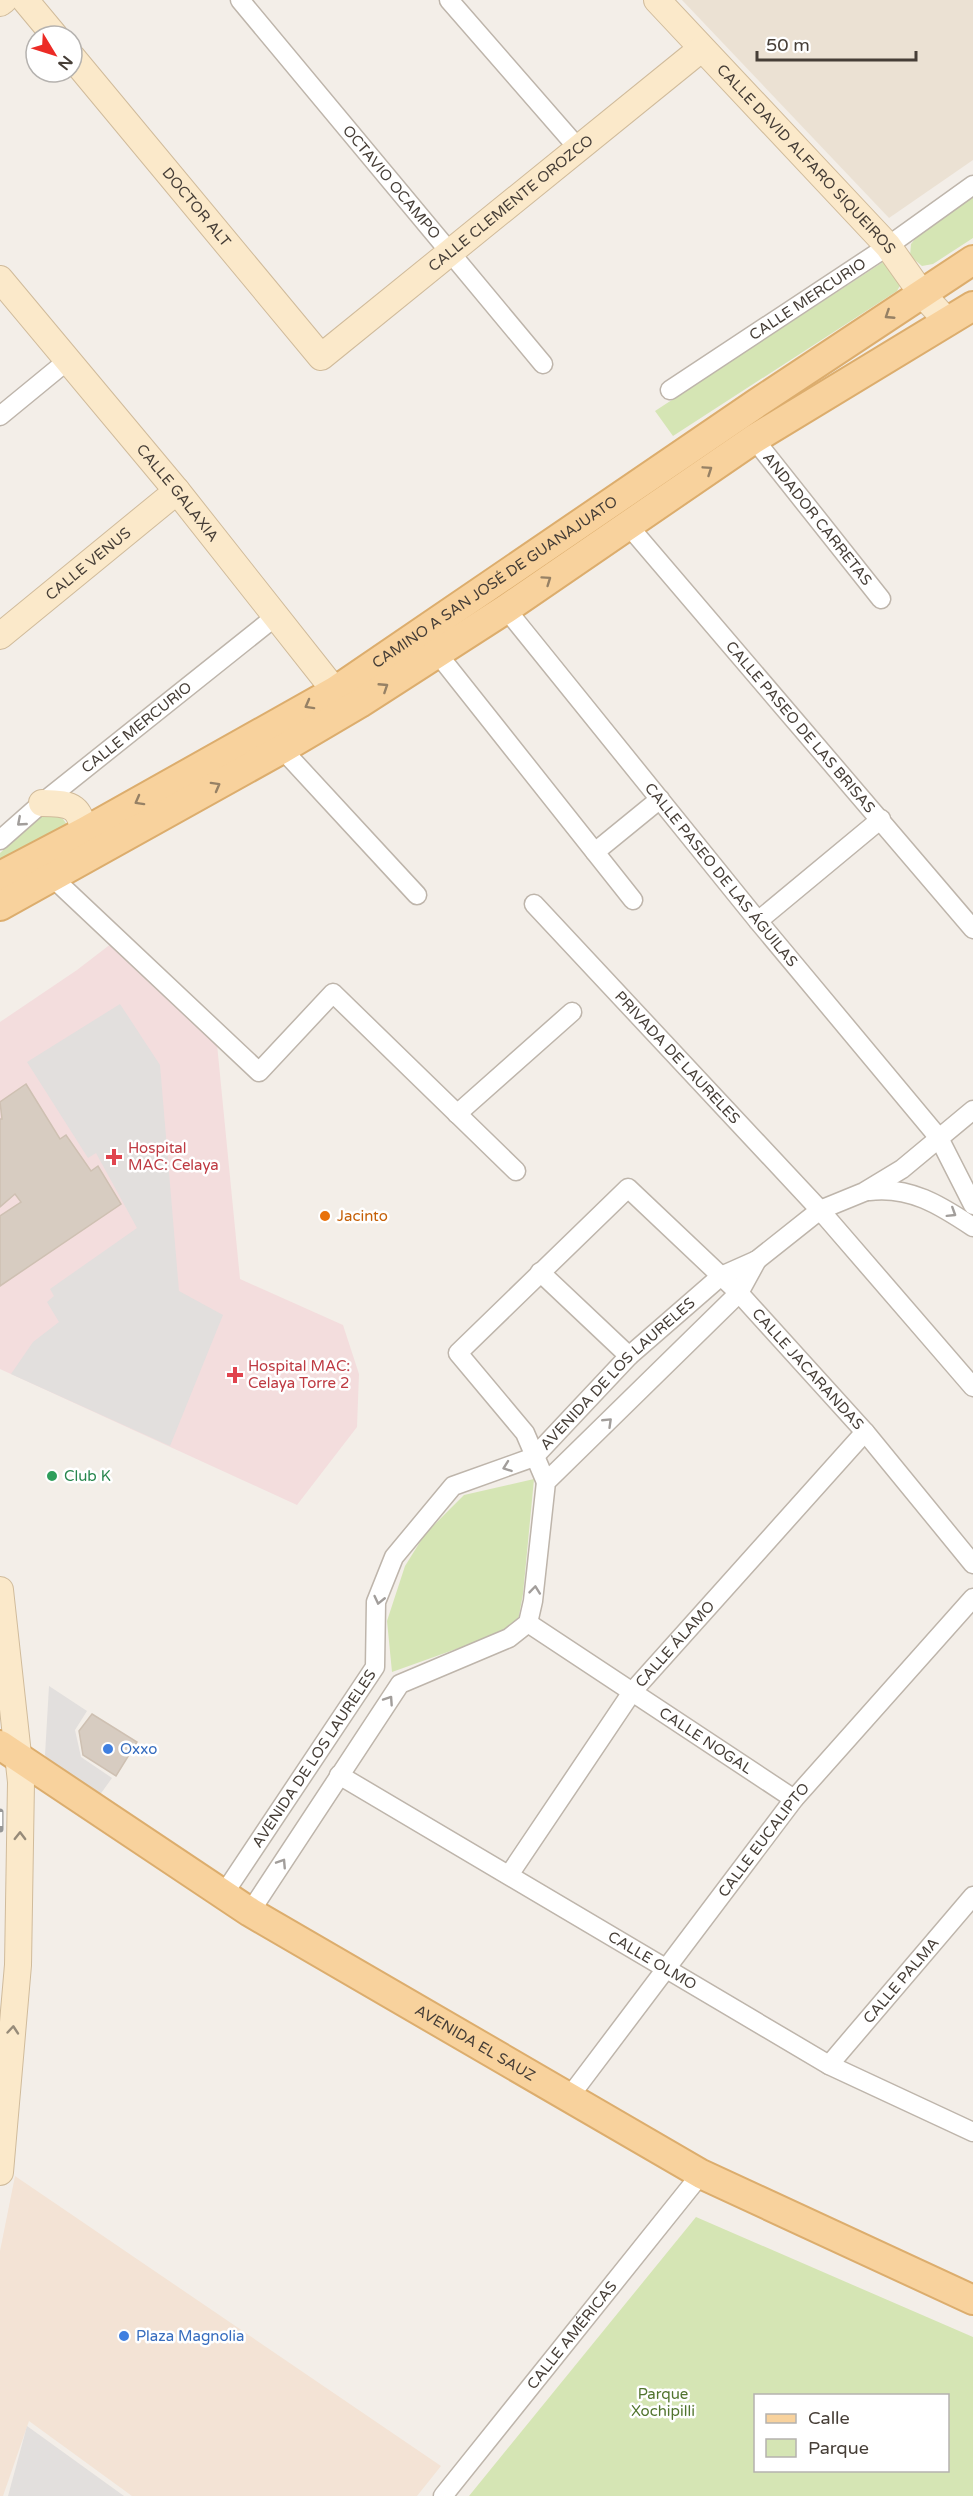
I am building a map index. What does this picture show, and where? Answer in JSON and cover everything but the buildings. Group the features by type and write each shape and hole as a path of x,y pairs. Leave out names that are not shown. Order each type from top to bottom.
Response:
{"main road":[{"name":"CAMINO A SAN JOSÉ DE GUANAJUATO","path":"0,876 88,843 282,749 341,701 757,403 973,260"},
{"name":"CAMINO A SAN JOSÉ DE GUANAJUATO","path":"0,906 52,877 88,843 341,701 437,653 506,609 754,439 973,306"},
{"name":"AVENIDA EL SAUZ","path":"9,1751 250,1912 701,2174 973,2300"}],"street":[{"path":"0,3 4,0"},
{"path":"25,0 45,24"},
{"path":"449,0 578,148"},
{"name":"CALLE DAVID ALFARO SIQUEIROS","path":"657,0 888,246 922,294 948,322"},
{"name":"OCTAVIO OCAMPO","path":"247,2 543,364"},
{"name":"CALLE CLEMENTE OROZCO","path":"321,357 701,49"},
{"name":"DOCTOR ALT","path":"84,71 321,357"},
{"name":"CALLE MERCURIO","path":"670,390 888,246 973,185"},
{"name":"CALLE GALAXIA","path":"0,279 177,491 341,701"},
{"path":"0,416 67,361"},
{"path":"627,524 621,515 623,506 632,496 744,422 757,403"},
{"name":"ANDADOR CARRETAS","path":"754,439 881,599"},
{"name":"CALLE VENUS","path":"0,636 177,491"},
{"name":"CALLE PASEO DE LAS BRISAS","path":"627,524 973,929"},
{"name":"CALLE PASEO DE LAS ÁGUILAS","path":"506,609 758,921 939,1138 973,1205"},
{"name":"CALLE MERCURIO","path":"0,840 42,803 275,617"},
{"path":"437,653 633,900"},
{"path":"282,749 417,895"},
{"path":"595,852 660,799"},
{"path":"42,803 61,803 75,808 82,816 88,843"},
{"path":"758,921 881,819"},
{"path":"52,877 259,1072 333,993 516,1171"},
{"name":"PRIVADA DE LAURELES","path":"534,904 820,1210 973,1387"},
{"path":"457,1114 572,1012"},
{"name":"AVENIDA DE LOS LAURELES","path":"223,1895 375,1667 376,1602 394,1557 453,1486 534,1457 629,1356 721,1276 757,1260 820,1210 864,1192 902,1169 973,1110"},
{"name":"CALLE JACARANDAS","path":"540,1272 628,1188 739,1293 865,1432 973,1564"},
{"path":"864,1192 887,1189 909,1192 930,1200 973,1227"},
{"name":"AVENIDA DE LOS LAURELES","path":"546,1482 739,1293 757,1260"},
{"path":"528,1623 533,1601 546,1482 525,1433 458,1353 540,1272 629,1356"},
{"name":"CALLE ÁLAMO","path":"509,1875 632,1692 865,1432"},
{"path":"0,1590 9,1751 21,1782 18,1965 0,2172"},
{"name":"CALLE EUCALIPTO","path":"570,2096 794,1799 973,1598"},
{"name":"AVENIDA DE LOS LAURELES","path":"250,1912 400,1684 509,1638 528,1623"},
{"name":"CALLE NOGAL","path":"528,1623 794,1799"},
{"name":"CALLE OLMO","path":"339,1774 829,2065 973,2132"},
{"name":"CALLE PALMA","path":"829,2065 973,1896"},
{"name":"CALLE AMÉRICAS","path":"443,2496 701,2174"}],"shaded area":[{"path":"682,0 973,0 973,160 889,218"},
{"name":"Hospital MAC: Celaya","path":"116,940 216,1034 240,1279 343,1325 359,1374 357,1427 297,1505 0,1369 0,1022 77,970"},
{"path":"120,1004 160,1065 179,1291 223,1315 170,1446 11,1374 33,1342 59,1322 47,1302 54,1296 50,1289 137,1228 96,1153 88,1158 27,1062"},
{"path":"49,1686 87,1711 75,1730 81,1757 112,1778 94,1803 53,1769 45,1755"},
{"name":"Plaza Magnolia","path":"15,2176 441,2466 417,2496 132,2496 29,2421 3,2496 0,2496 0,2251"},
{"path":"27,2426 124,2496 8,2496"}],"green space":[{"path":"973,197 973,238 933,264 922,266 910,256 911,244 919,234"},
{"path":"883,262 897,262 907,273 897,291 673,436 655,411"},
{"path":"53,814 63,819 68,826 0,867 0,853 41,816"},
{"path":"534,1479 523,1594 518,1621 498,1638 459,1648 392,1672 387,1621 405,1566 425,1534 464,1495"},
{"name":"Parque Xochipilli","path":"696,2217 973,2337 973,2496 469,2496"}],"railway":[{"path":"0,1812 0,1829"}],"place":[{"name":"Hospital MAC: Celaya","path":"114,1157"},
{"name":"Jacinto","path":"325,1216"},
{"name":"Hospital MAC: Celaya Torre 2","path":"235,1375"},
{"name":"Club K","path":"52,1476"},
{"name":"Oxxo","path":"108,1749"},
{"name":"Plaza Magnolia","path":"124,2336"}]}
